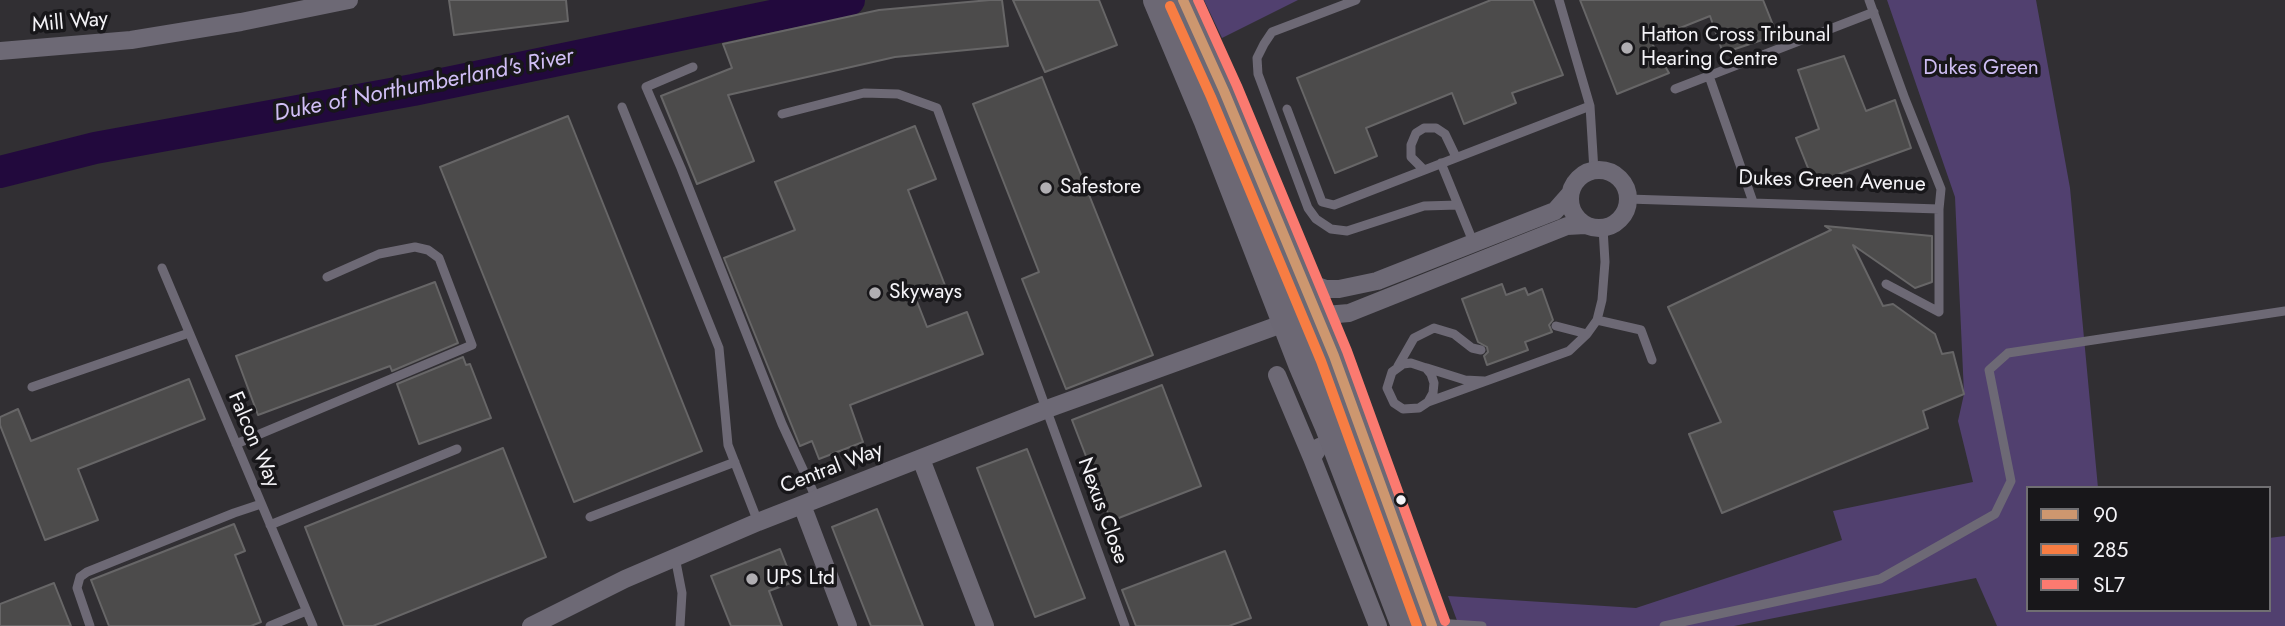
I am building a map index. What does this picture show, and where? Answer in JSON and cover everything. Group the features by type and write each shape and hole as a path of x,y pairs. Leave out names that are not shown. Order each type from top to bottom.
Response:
{"main road":[{"path":"1157,0 1184,32 1264,189 1332,434 1423,625"},
{"path":"1183,0 1184,32 1294,303 1334,356 1423,625"}],"street":[{"name":"Mill Way","path":"0,51 131,40 241,22 349,0"},
{"path":"1594,171 1613,174 1626,189 1627,207 1618,221 1594,226 1567,226 1349,313 1337,315 1294,303 1332,300 1555,211 1579,179 1594,171"},
{"path":"1570,194 1572,209 1579,221 1594,226"},
{"path":"1294,303 1326,289 1377,281"},
{"name":"Central Way","path":"531,626 675,557 1047,409 1294,303"},
{"path":"1334,356 1335,335 1340,322 1349,313"},
{"path":"1277,375 1378,626"},
{"path":"1312,458 1332,434"},
{"path":"921,459 985,626"},
{"path":"809,502 848,626"}],"lane":[{"path":"1356,0 1272,32 1257,58 1258,74 1308,208 1316,219 1331,229 1347,231 1424,206 1458,205"},
{"path":"1559,0 1590,106 1594,171"},
{"name":"Dukes Green Avenue","path":"1628,199 1939,209 1941,189 1869,0"},
{"path":"1675,89 1874,12"},
{"path":"693,66 646,87 681,168 782,424 809,502"},
{"path":"1709,76 1754,202"},
{"name":"Nexus Close","path":"782,114 864,93 898,94 937,108 1125,626"},
{"path":"1287,109 1322,202 1334,205 1590,106"},
{"path":"622,107 719,348 728,445 758,522"},
{"path":"1424,170 1411,157 1411,145 1416,133 1424,128 1436,128 1445,134 1456,157"},
{"path":"1441,163 1474,244"},
{"path":"1886,284 1940,312 1939,209"},
{"path":"1481,350 1472,348 1454,334 1434,328 1414,338 1390,376 1387,388 1394,403 1410,410 1419,408 1428,402 1569,351 1597,320 1602,300 1605,262 1594,226"},
{"path":"236,444 472,345 439,258 428,250 415,247 379,254 327,277"},
{"name":"Falcon Way","path":"162,268 313,626"},
{"path":"1664,626 1880,579 1995,514 2011,481 1989,370 2008,353 2285,311"},
{"path":"1597,320 1641,330 1652,360"},
{"path":"1556,326 1587,334"},
{"path":"32,387 189,332"},
{"path":"1397,367 1411,363 1465,380 1489,381"},
{"path":"1426,368 1434,383 1428,402"},
{"path":"270,525 457,449"},
{"path":"590,517 734,462"},
{"path":"90,626 76,588 80,577 87,572 234,513 261,505"},
{"path":"675,557 682,593 680,626"},
{"path":"270,626 306,611"},
{"path":"1423,625 1482,626"}],"green space":[{"path":"1204,0 1298,0 1222,38"},
{"name":"Dukes Green","path":"1887,0 2036,0 2070,188 2098,486 2026,486 2026,612 2271,612 2271,538 2285,536 2285,626 1997,626 1976,578 1734,626 1459,626 1448,596 1636,608 1842,540 1833,511 1973,482 1958,421 1964,394 1955,197"}],"building":[{"path":"449,0 566,0 568,21 454,35"},
{"path":"1002,0 1008,46 895,57 728,95 754,161 697,184 661,96 732,68 723,44 879,10"},
{"path":"1013,0 1099,0 1117,45 1045,72"},
{"path":"1491,0 1533,0 1563,75 1512,93 1516,103 1464,124 1452,93 1366,128 1377,156 1335,173 1297,78"},
{"name":"Hatton Cross Tribunal Hearing Centre","path":"1580,0 1763,0 1777,35 1723,53 1710,16 1650,40 1669,73 1617,94"},
{"path":"1844,56 1866,111 1895,100 1911,148 1814,183 1796,138 1819,129 1798,70"},
{"name":"Safestore","path":"1042,77 1153,355 1066,389 1022,279 1039,272 973,104"},
{"path":"568,116 702,451 574,502 440,167"},
{"path":"915,126 936,179 908,190 946,288 916,299 927,327 967,312 983,354 850,405 863,442 819,459 812,441 800,446 724,258 795,230 775,182"},
{"path":"1825,226 1932,236 1932,282 1915,288 1853,245 1883,306 1893,304 1935,334 1942,354 1953,352 1964,394 1923,411 1928,428 1722,513 1689,434 1721,422 1668,307 1831,230"},
{"path":"435,282 458,343 392,371 390,366 258,415 236,356"},
{"path":"1502,284 1506,295 1525,288 1528,295 1542,289 1553,320 1549,325 1552,332 1525,342 1528,350 1487,365 1484,356 1488,352 1487,347 1478,342 1462,299"},
{"path":"463,357 466,365 470,364 491,418 419,444 397,384"},
{"path":"189,379 205,419 78,469 98,520 45,540 0,425 0,417 18,409 31,441"},
{"path":"1162,385 1201,486 1111,521 1072,420"},
{"path":"503,448 546,557 373,626 344,626 305,527"},
{"path":"1027,449 1085,598 1035,617 977,468"},
{"path":"877,509 923,626 871,626 832,527"},
{"path":"234,524 245,551 235,555 261,622 251,626 109,626 91,580"},
{"name":"UPS Ltd","path":"780,549 793,582 769,591 782,626 731,626 711,576"},
{"path":"1225,551 1251,618 1229,626 1136,626 1122,590"},
{"path":"54,583 71,626 0,626 0,604"}],"waterway":[{"name":"Duke of Northumberland's River","path":"0,172 95,148 413,90 849,0"}],"transit line":[{"name":"90","path":"1183,0 1224,91 1334,356 1432,626"},
{"name":"SL7","path":"1198,0 1237,86 1347,351 1445,621"},
{"name":"285","path":"1170,6 1211,97 1321,361 1417,626"}],"place":[{"name":"Hatton Cross Tribunal Hearing Centre","path":"1627,48"},
{"name":"Safestore","path":"1046,188"},
{"name":"Skyways","path":"875,293"},
{"name":"UPS Ltd","path":"752,579"}]}
